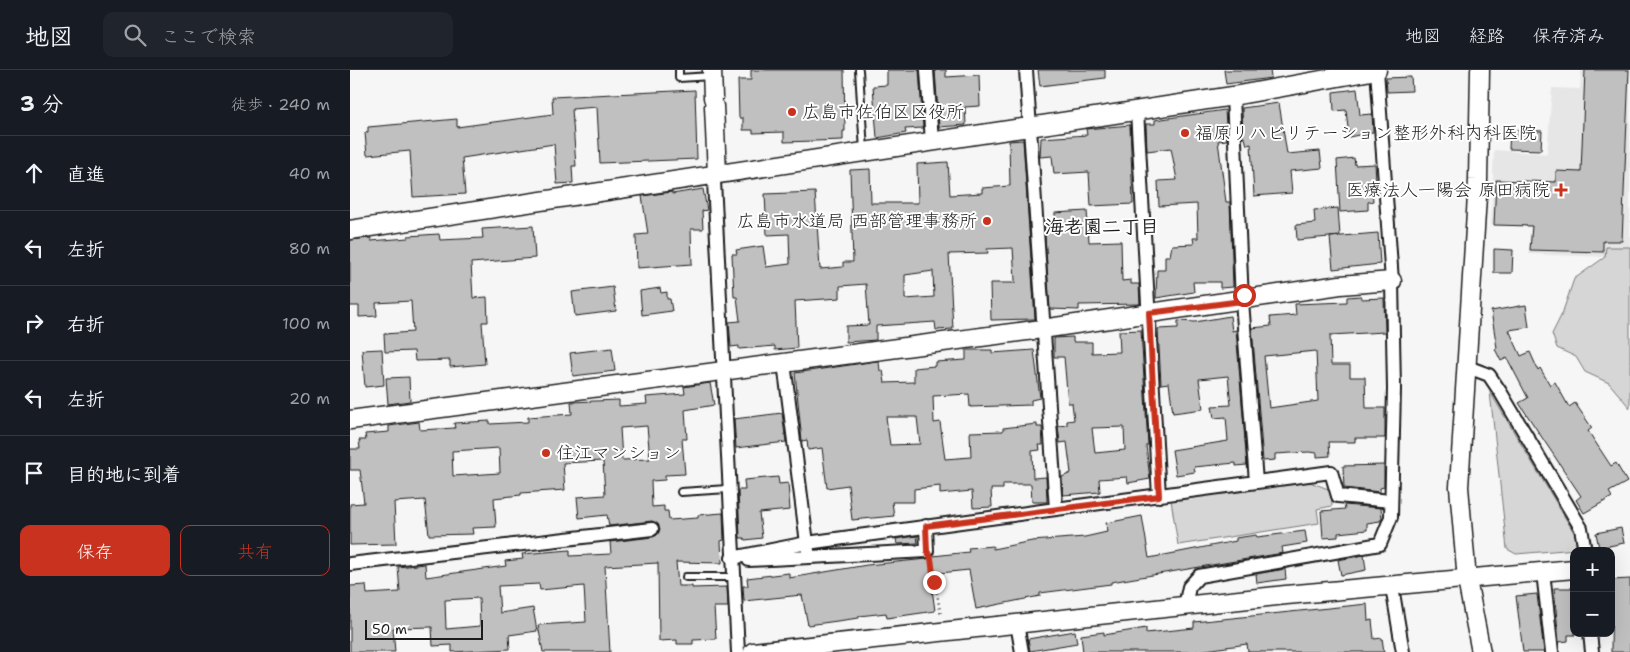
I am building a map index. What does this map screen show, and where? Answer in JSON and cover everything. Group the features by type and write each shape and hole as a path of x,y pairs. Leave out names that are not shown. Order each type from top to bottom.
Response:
{"street":[{"path":"927,70 932,142"},
{"path":"1026,70 1042,329 1056,510"},
{"path":"350,230 1233,96 1377,70 1392,281 1394,389 1391,517 1380,544 1199,576 1189,587 1185,606"},
{"path":"1480,70 1479,164 1459,487 1467,580 1481,652"},
{"path":"712,73 717,174 714,181 728,489 738,652"},
{"path":"1233,96 1242,301 1256,482"},
{"path":"1137,110 1159,496"},
{"path":"350,420 1042,329 1242,301 1340,285 1392,281"},
{"path":"784,363 810,558"},
{"path":"1465,366 1488,375 1501,393 1581,528 1584,547"},
{"path":"732,558 807,543 1331,472 1338,496 1391,501"},
{"path":"732,558 762,561 927,551 926,526"},
{"path":"350,564 652,529"},
{"path":"755,652 1185,606 1570,569"},
{"path":"1543,572 1552,652"},
{"path":"1392,587 1403,652"},
{"path":"1017,624 1022,652"},
{"path":"1590,637 1592,652"}],"lane":[{"path":"678,70 679,78 712,73"},
{"path":"859,70 864,152"},
{"path":"681,492 728,489"},
{"path":"686,576 734,577"}],"path":[{"path":"927,551 931,558 941,620"}],"shaded area":[{"name":"医療法人一陽会 原田病院","path":"1581,70 1630,70 1630,247 1607,247 1606,257 1529,254 1530,227 1491,225 1494,150 1547,154 1552,88 1580,89"},
{"path":"1606,247 1630,247 1630,408 1609,383 1585,372 1576,357 1557,348 1552,334 1562,314 1574,279 1605,257"},
{"path":"1490,392 1576,536 1576,547 1570,547 1570,550 1516,554 1507,549"},
{"path":"1307,481 1331,490 1332,506 1317,509 1319,523 1178,545 1171,500"}],"building":[{"path":"751,70 844,70 845,131 843,131 843,140 784,142 784,132 753,133 753,130 743,130 743,118 739,118 738,80 751,80"},
{"path":"887,70 919,70 923,128 905,129 906,133 877,138 873,86 887,85"},
{"path":"935,70 946,70 946,77 979,75 980,106 965,107 966,125 939,127"},
{"path":"1038,70 1105,70 1105,78 1040,86"},
{"path":"1224,70 1270,70 1271,78 1226,84"},
{"name":"医療法人一陽会 原田病院","path":"1585,70 1629,70 1622,241 1603,241 1603,252 1530,250 1532,226 1494,225 1496,180 1556,182 1556,171 1581,172"},
{"path":"1411,77 1412,91 1387,92 1386,78"},
{"path":"1357,89 1360,115 1372,114 1373,132 1349,137 1346,110 1334,111 1333,92"},
{"path":"695,90 697,159 600,163 597,107 572,109 576,166 572,166 573,183 557,184 554,144 462,158 465,194 413,197 410,151 367,155 365,133 368,132 368,127 457,119 457,127 553,114 552,97"},
{"path":"1279,103 1287,154 1320,151 1322,168 1290,171 1292,193 1254,196 1251,144 1247,145 1245,138 1243,138 1242,108"},
{"path":"1225,110 1227,140 1218,141 1226,202 1230,202 1233,287 1220,288 1220,282 1193,282 1194,292 1156,298 1157,270 1165,270 1165,256 1170,256 1172,245 1194,244 1193,238 1198,238 1197,204 1159,206 1158,181 1177,180 1171,148 1147,151 1146,124 1155,124 1155,120"},
{"path":"1130,125 1133,204 1091,206 1089,172 1054,174 1052,156 1040,157 1041,138 1087,135 1086,129"},
{"path":"1510,130 1542,131 1541,150 1509,149"},
{"path":"1023,140 1035,319 991,320 990,283 1015,283 1015,280 1013,248 987,249 988,253 949,254 953,329 936,330 935,322 876,326 876,340 846,342 846,326 869,325 866,284 840,286 840,298 795,301 797,348 775,350 775,346 739,349 739,346 731,347 729,322 740,321 737,297 734,297 732,254 737,254 736,250 763,246 766,267 790,264 789,234 767,235 765,194 815,192 820,269 843,267 843,262 853,262 850,170 870,169 871,203 918,203 917,164 948,162 950,195 982,193 982,188 1010,186 1009,141","holes":["933,271 934,297 905,299 905,275"]},
{"path":"1354,158 1355,165 1375,164 1376,179 1371,179 1373,201 1368,202 1368,210 1340,212 1337,160"},
{"path":"703,189 707,210 702,211 703,229 691,229 692,264 637,268 636,235 648,234 642,196"},
{"path":"1338,208 1340,236 1297,240 1296,225 1315,223 1314,210"},
{"path":"1087,211 1089,242 1121,241 1122,281 1131,280 1131,284 1139,284 1140,304 1079,305 1079,310 1050,309 1044,221 1055,220 1055,213"},
{"path":"533,226 535,258 471,263 473,298 487,297 488,322 482,322 485,364 450,367 450,360 415,361 414,351 385,352 384,334 413,332 411,301 376,303 377,316 359,317 359,306 350,306 350,240 371,238 371,241 439,234 440,240 483,238 482,229"},
{"path":"1378,233 1380,264 1333,269 1330,237"},
{"path":"1494,249 1513,250 1512,273 1494,273"},
{"path":"613,287 616,311 575,316 572,292"},
{"path":"660,288 661,293 667,292 667,299 670,299 672,311 642,315 640,291"},
{"path":"1361,296 1361,299 1384,298 1385,332 1330,335 1331,365 1350,365 1350,377 1365,377 1366,408 1385,408 1385,438 1355,438 1355,442 1329,442 1330,456 1317,457 1317,453 1309,452 1275,454 1275,460 1263,461 1252,328 1271,326 1270,317 1296,315 1295,304 1347,302 1347,297","holes":["1316,351 1318,401 1269,408 1264,356"]},
{"path":"1526,305 1529,327 1509,330 1521,356 1530,352 1538,370 1540,368 1550,385 1555,382 1569,407 1575,403 1592,428 1588,431 1611,466 1616,463 1627,482 1609,492 1612,497 1584,513 1576,500 1581,496 1519,403 1528,398 1507,358 1501,361 1495,349 1497,348 1491,311"},
{"path":"1230,316 1232,331 1236,330 1247,465 1236,466 1236,463 1194,467 1195,472 1176,475 1172,450 1228,441 1226,417 1214,418 1212,406 1231,405 1228,376 1199,379 1203,409 1173,413 1169,383 1161,384 1158,329 1178,328 1178,321 1195,322"},
{"path":"1141,330 1148,445 1146,445 1150,479 1128,483 1127,477 1099,479 1100,492 1063,495 1062,477 1071,473 1067,442 1060,443 1058,426 1067,425 1067,421 1074,420 1072,403 1068,403 1064,357 1054,357 1054,338 1073,337 1073,342 1092,342 1092,353 1120,352 1119,331","holes":["1124,427 1125,450 1095,453 1092,428"]},
{"path":"612,348 615,371 573,376 570,353"},
{"path":"382,349 384,385 365,387 362,350"},
{"path":"966,350 992,350 992,353 1034,350 1040,398 1031,400 1031,405 970,407 969,394 933,396 934,423 940,422 945,459 971,457 970,432 1003,431 1003,428 1037,424 1037,427 1042,427 1043,445 1039,445 1040,450 1032,451 1033,478 1046,477 1047,502 1032,502 1031,484 1003,484 1003,489 991,489 992,507 973,508 972,491 940,494 940,486 914,489 914,502 892,502 894,516 852,520 848,485 827,488 822,448 808,450 807,440 802,441 795,373 877,361 879,362 880,371 883,370 885,383 914,382 914,368 935,366 935,362 966,360","holes":["886,417 917,417 920,444 890,445"]},
{"path":"409,377 410,401 388,404 386,378"},
{"path":"710,383 714,405 685,410 687,439 682,439 685,474 665,475 665,480 651,481 652,507 664,506 664,511 668,511 669,520 698,518 698,515 723,513 724,540 721,541 722,563 676,562 678,586 692,586 692,588 727,587 728,607 714,607 716,639 693,640 693,644 677,644 677,640 659,641 658,563 605,566 610,652 543,652 538,625 586,622 584,586 540,590 539,584 498,586 500,613 533,608 537,631 509,635 510,649 452,652 452,645 433,646 432,627 393,628 395,652 350,652 350,586 366,585 367,594 400,592 398,567 425,564 426,577 506,566 505,561 523,559 522,554 570,550 570,556 611,554 610,542 653,537 657,535 660,529 658,524 652,521 609,526 607,515 579,518 577,497 605,495 603,461 563,463 565,490 521,493 521,495 494,498 496,527 472,528 473,534 429,535 425,500 394,502 396,544 350,545 350,504 364,503 360,470 350,470 350,449 360,449 359,440 366,440 365,434 389,432 389,426 419,422 420,430 455,428 454,423 490,421 490,424 528,422 528,417 572,414 571,402 619,400 619,406 647,404 646,397 685,394 684,387","holes":["647,426 650,459 622,460 620,428","499,448 500,473 453,476 452,451","479,598 480,626 446,629 445,600"]},
{"path":"782,413 786,442 736,448 734,419"},
{"path":"1384,465 1384,487 1380,488 1380,492 1344,488 1343,466"},
{"path":"778,477 779,484 788,483 790,510 759,513 762,538 745,540 740,538 738,490 745,490 744,480"},
{"path":"1344,505 1381,508 1382,518 1380,521 1367,523 1367,530 1338,533 1338,537 1323,538 1321,511 1345,509"},
{"path":"1142,516 1149,558 1236,541 1236,538 1256,535 1257,537 1305,531 1307,543 1282,547 1283,553 1111,582 1111,584 1040,593 1040,596 976,609 969,570 930,574 935,611 887,618 886,613 808,625 802,595 744,601 743,586 748,586 747,578 789,573 789,578 867,565 927,559 933,556 969,552 968,548 993,546 993,549 1032,541 1085,537 1107,532 1106,523"},
{"path":"1621,528 1624,543 1599,547 1596,533"},
{"path":"917,536 918,543 897,544 896,539"},
{"path":"1364,555 1366,570 1341,575 1338,560"},
{"path":"1285,569 1286,579 1257,583 1256,574"},
{"path":"1630,579 1630,652 1611,652 1611,637 1615,637 1615,580"},
{"path":"1554,588 1570,588 1570,635 1568,635 1568,641 1559,642"},
{"path":"1537,594 1544,652 1523,652 1516,596"},
{"path":"1367,604 1368,621 1372,620 1374,639 1382,638 1384,652 1248,652 1247,644 1192,652 1083,652 1081,635 1104,632 1104,635 1146,628 1146,633 1194,628 1194,622"},
{"path":"1075,631 1077,643 1030,651 1028,639"}],"place":[{"name":"広島市佐伯区区役所","path":"792,112"},
{"name":"福原リハビリテーション整形外科内科医院","path":"1185,133"},
{"name":"医療法人一陽会 原田病院","path":"1561,190"},
{"name":"広島市水道局 西部管理事務所","path":"987,221"},
{"name":"住江マンション","path":"546,453"}],"district":[{"name":"海老園二丁目","path":"1102,226"}],"route":[{"path":"934,582 931,558 927,551 926,526 1159,496 1149,313 1242,301 1244,295"}]}
